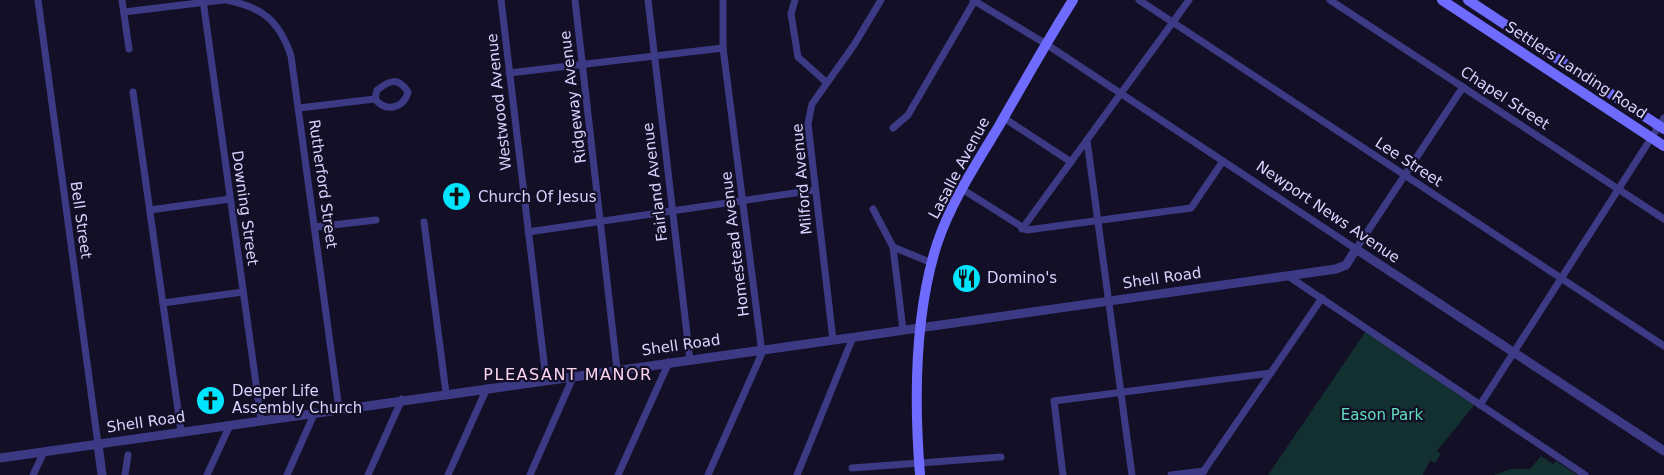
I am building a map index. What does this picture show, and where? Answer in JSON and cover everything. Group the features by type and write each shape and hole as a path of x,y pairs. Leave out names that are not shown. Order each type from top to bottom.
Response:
{"main road":[{"name":"Lasalle Avenue","path":"919,469 917,400 922,328 932,263 948,216 962,189 1073,0"},
{"name":"Settlers Landing Road","path":"1442,0 1664,146"},
{"name":"Settlers Landing Road","path":"1468,0 1662,124"}],"street":[{"name":"Bell Street","path":"38,0 98,444"},
{"path":"122,0 129,50"},
{"name":"Rutherford Street","path":"124,12 224,0 245,4 263,12 277,27 291,56 339,409"},
{"name":"Westwood Avenue","path":"501,0 546,379"},
{"name":"Ridgeway Avenue","path":"575,0 617,369"},
{"name":"Fairland Avenue","path":"648,0 690,360"},
{"name":"Homestead Avenue","path":"708,475 759,363 762,350 723,48 723,0"},
{"path":"795,0 791,14 798,57 826,82"},
{"name":"Milford Avenue","path":"833,340 808,124 812,104 854,45 881,0"},
{"path":"893,128 908,115 974,0"},
{"name":"Newport News Avenue","path":"974,0 1121,93 1664,452"},
{"name":"Lee Street","path":"1139,0 1664,346"},
{"path":"1022,229 1189,0"},
{"name":"Chapel Street","path":"1330,0 1664,219"},
{"name":"Downing Street","path":"203,1 261,420"},
{"path":"509,72 723,48"},
{"path":"395,80 401,82 408,92 406,100 399,106 388,108 380,105 375,99 377,90 395,80"},
{"path":"1356,249 1463,87"},
{"path":"133,92 181,431"},
{"path":"299,108 375,99"},
{"path":"1004,118 1071,162"},
{"path":"1480,405 1662,124"},
{"path":"1087,140 1132,475"},
{"path":"962,189 1022,229 1028,230 1191,208 1223,160"},
{"path":"528,232 815,190"},
{"path":"150,210 230,199"},
{"path":"873,209 893,247 903,330"},
{"path":"315,227 376,220"},
{"path":"424,222 446,393"},
{"path":"893,247 932,263"},
{"name":"Shell Road","path":"0,458 402,399 1288,276 1344,267 1356,249"},
{"path":"1288,276 1585,475"},
{"path":"163,303 243,292"},
{"path":"1171,475 1202,473 1322,298"},
{"path":"797,475 853,337"},
{"path":"618,475 669,362"},
{"path":"1063,475 1054,401 1270,373"},
{"path":"530,475 574,375"},
{"path":"448,475 487,388"},
{"path":"368,475 402,399"},
{"path":"287,475 315,412"},
{"path":"207,475 230,425"},
{"path":"98,444 102,475"},
{"path":"33,475 44,452"},
{"path":"125,475 128,455"},
{"path":"852,468 919,469 1001,457"}],"green space":[{"name":"Eason Park","path":"1366,331 1475,404 1437,451 1441,454 1435,463 1430,460 1423,475 1268,475"},
{"path":"1541,456 1553,464 1556,461 1577,475 1494,475 1511,469 1530,469"}],"place":[{"name":"Church Of Jesus","path":"457,197"},
{"name":"Domino's","path":"966,278"},
{"name":"Deeper Life Assembly Church","path":"211,400"}],"district":[{"name":"PLEASANT MANOR","path":"568,374"}]}
